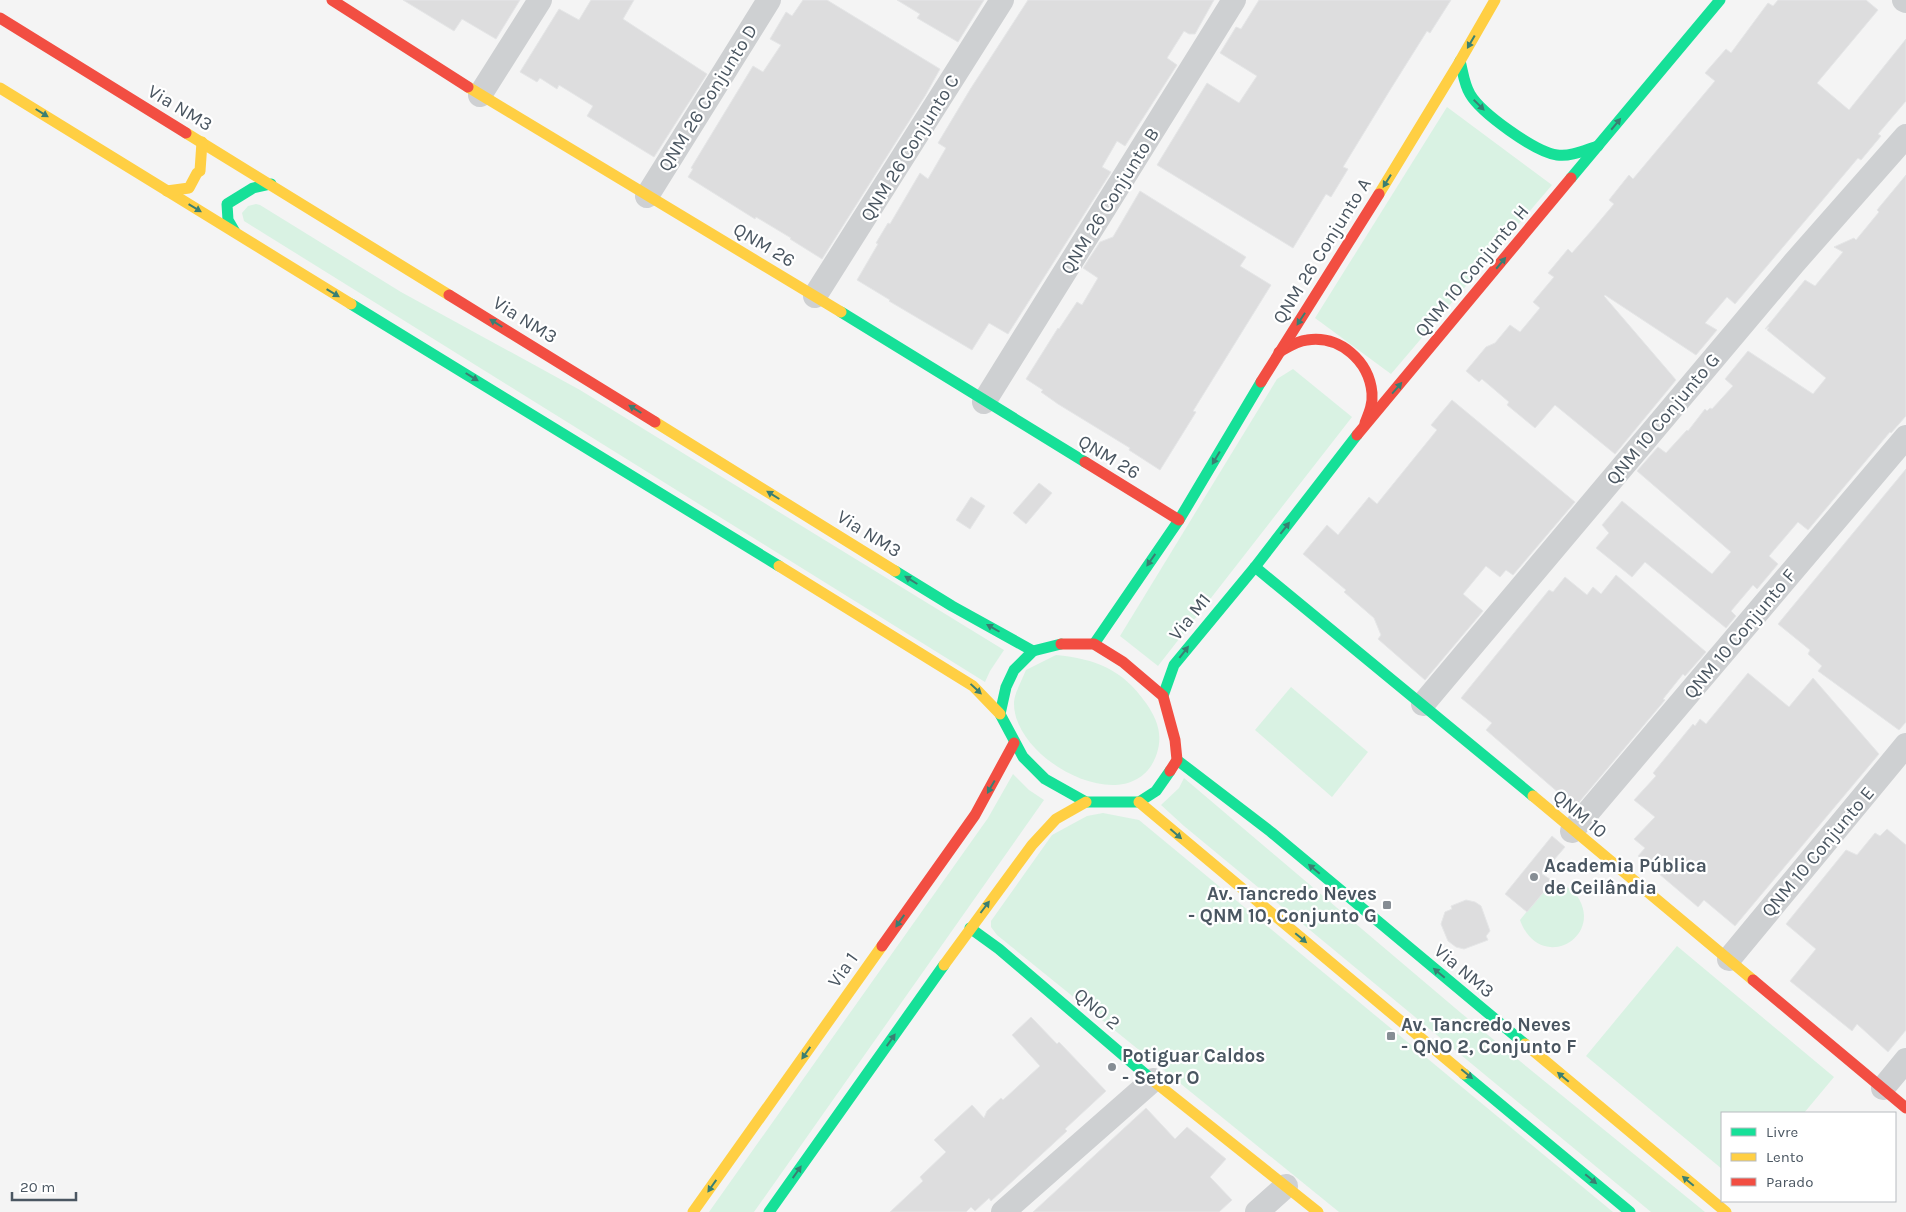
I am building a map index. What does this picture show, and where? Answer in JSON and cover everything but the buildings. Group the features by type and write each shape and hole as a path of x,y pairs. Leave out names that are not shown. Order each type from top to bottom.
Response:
{"main road":[{"name":"QNM 26","path":"332,0 480,94 815,296 984,402 1179,520"},
{"name":"QNM 26 Conjunto A","path":"1179,520 1279,352 1318,293 1496,0"},
{"name":"QNM 10 Conjunto H","path":"1255,567 1360,431 1720,0"},
{"name":"Via NM3","path":"0,18 952,606 1033,651"},
{"path":"1460,61 1470,95 1479,106 1526,142 1555,155 1573,154 1598,146"},
{"path":"0,88 973,686 1000,714 1014,744 1023,757 1045,780 1086,802 1139,802 1156,791 1177,760 1175,740 1163,696 1123,662 1094,644 1061,644 1033,651 1014,670 1006,687 1000,714"},
{"path":"167,191 189,188 196,173 200,171 202,142"},
{"path":"235,232 228,220 227,204 253,188 271,184"},
{"path":"1279,352 1302,340 1315,339 1328,340 1340,344 1358,358 1367,371 1372,395 1371,408 1367,420 1360,431"},
{"path":"1094,644 1179,520"},
{"name":"QNM 10","path":"1255,567 1423,704 1572,831 1729,959 1906,1108"},
{"name":"Via M1","path":"1163,696 1174,665 1255,567"},
{"name":"Via 1","path":"694,1212 975,815 1014,744"},
{"name":"Via NM3","path":"1177,760 1271,832 1726,1212"},
{"path":"769,1212 970,928 1032,845 1056,819 1086,802"},
{"path":"1139,802 1630,1212"},
{"name":"QNO 2","path":"970,928 999,950 1153,1080 1318,1212"}],"street":[{"path":"480,94 540,0"},
{"name":"QNM 26 Conjunto D","path":"647,196 770,0"},
{"name":"QNM 26 Conjunto C","path":"815,296 1002,0"},
{"name":"QNM 26 Conjunto B","path":"984,402 1234,0"},
{"name":"QNM 10 Conjunto G","path":"1423,704 1794,263 1906,136"},
{"name":"QNM 10 Conjunto F","path":"1572,831 1906,437"},
{"name":"QNM 10 Conjunto E","path":"1729,959 1906,745"},
{"path":"1883,1088 1906,1060"},
{"path":"1003,1212 1153,1080"},
{"path":"1257,1212 1286,1186"}],"green space":[{"path":"1447,107 1552,185 1391,374 1315,318"},
{"path":"256,204 401,292 580,390 1004,650 985,682 244,221 242,213 248,206"},
{"path":"1293,369 1352,417 1158,666 1120,636 1277,379"},
{"path":"1056,655 1084,659 1107,668 1127,682 1146,703 1158,727 1159,746 1157,753 1144,774 1125,784 1101,784 1076,777 1052,763 1032,745 1019,724 1014,702 1017,690 1026,670"},
{"path":"1291,687 1368,752 1332,797 1255,730"},
{"path":"1013,774 1029,790 1044,800 754,1212 709,1212 988,818"},
{"path":"1184,778 1461,1013 1705,1212 1651,1212 1184,826 1161,805 1179,788"},
{"path":"1103,813 1139,820 1613,1212 1339,1212 997,935 991,927 991,921 1052,835 1087,816"},
{"path":"1550,883 1563,885 1574,892 1579,899 1584,914 1582,927 1575,937 1565,944 1553,947 1540,945 1529,936 1520,920"},
{"path":"1677,946 1834,1077 1805,1112 1721,1112 1721,1168 1586,1056"}],"traffic: fast":[{"path":"1571,178 1720,0"},
{"path":"1460,61 1466,86 1476,102 1497,121 1523,139 1536,147 1557,155 1573,154 1598,146"},
{"path":"235,232 228,220 227,204 253,188 271,184"},
{"path":"351,304 779,566"},
{"path":"841,312 1085,462"},
{"path":"1094,644 1179,520 1261,382"},
{"path":"1163,696 1174,665 1255,567 1357,435"},
{"path":"1255,567 1533,796"},
{"path":"895,571 952,606 1033,651"},
{"path":"1061,644 1033,651 1014,670 1006,687 1000,714 1023,757 1045,779 1086,802 1139,802 1156,791 1170,771"},
{"path":"1177,760 1271,832 1525,1044"},
{"path":"970,928 999,949 1151,1079"},
{"path":"769,1212 944,965"},
{"path":"1464,1074 1630,1212"}],"traffic: slow":[{"path":"1379,194 1495,0"},
{"path":"468,87 841,312"},
{"path":"0,88 351,304"},
{"path":"186,133 449,295"},
{"path":"167,191 189,188 200,171 202,142"},
{"path":"655,422 895,571"},
{"path":"779,566 973,686 1000,714"},
{"path":"1533,796 1753,980"},
{"path":"944,965 1032,845 1056,819 1086,802"},
{"path":"1139,802 1464,1074"},
{"path":"693,1212 882,946"},
{"path":"1525,1044 1726,1212"},
{"path":"1151,1079 1318,1212"}],"traffic: jam":[{"path":"332,0 468,87"},
{"path":"0,18 186,133"},
{"path":"1357,435 1571,178"},
{"path":"1261,382 1379,194"},
{"path":"449,295 655,422"},
{"path":"1279,352 1293,344 1307,340 1319,340 1341,346 1351,353 1359,361 1370,381 1372,401 1365,423"},
{"path":"1085,462 1179,520"},
{"path":"1061,644 1094,644 1123,662 1163,696 1175,740 1177,760 1170,771"},
{"path":"882,946 975,815 1014,743"},
{"path":"1753,980 1906,1108"}],"place":[{"name":"Academia Pública de Ceilândia","path":"1534,877"},
{"name":"Av. Tancredo Neves - QNM 10, Conjunto G","path":"1387,905"},
{"name":"Av. Tancredo Neves - QNO 2, Conjunto F","path":"1391,1036"},
{"name":"Potiguar Caldos - Setor O","path":"1112,1067"}]}
